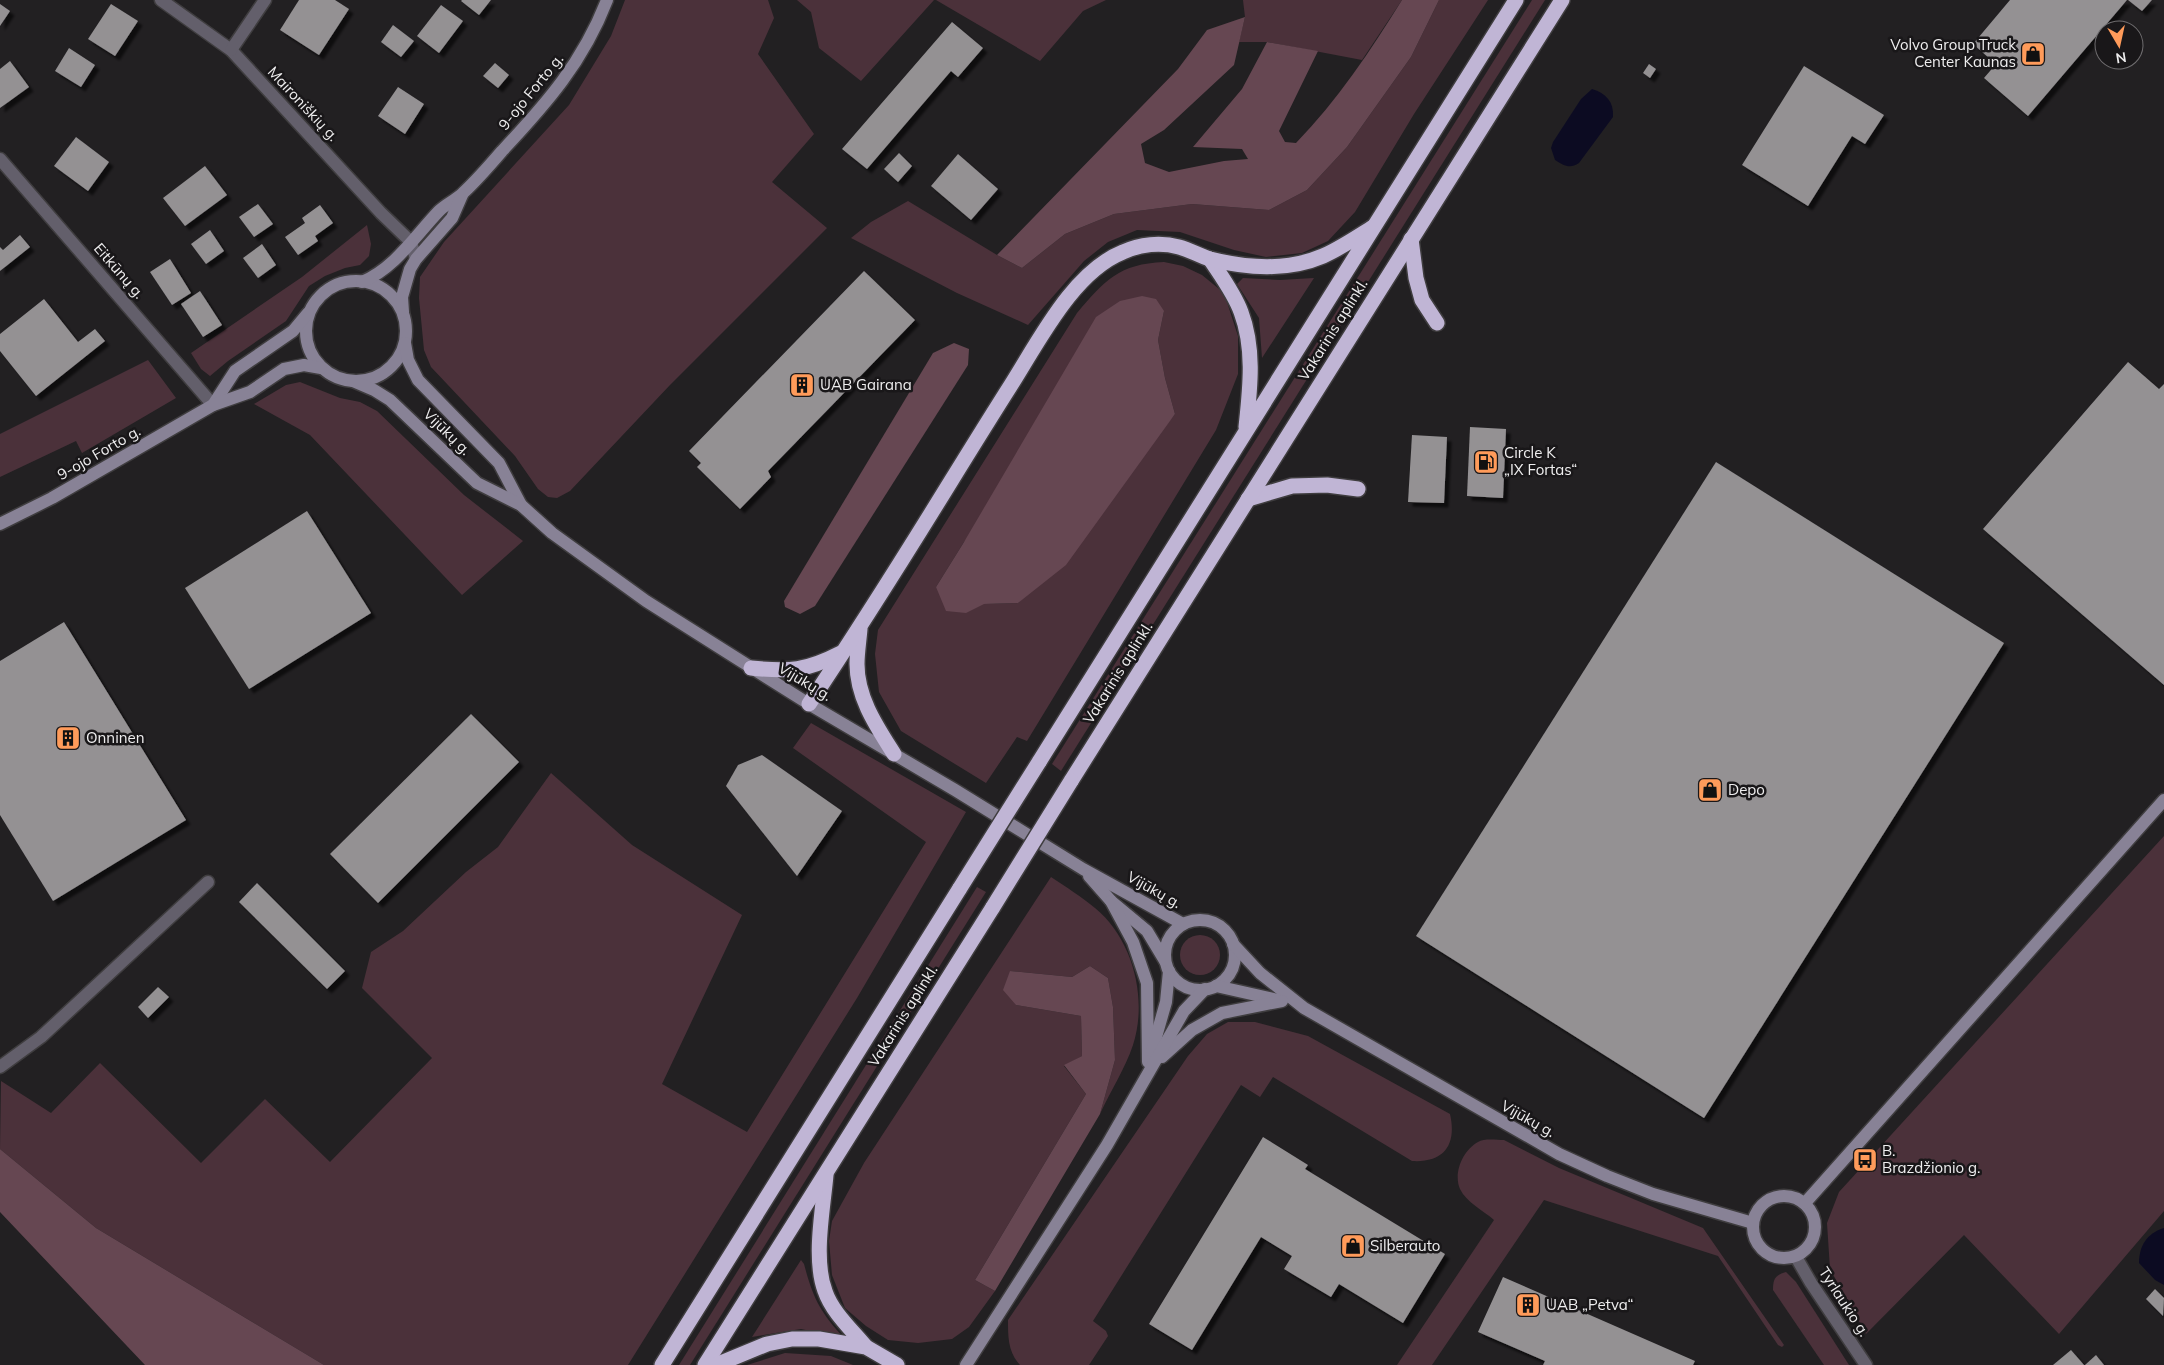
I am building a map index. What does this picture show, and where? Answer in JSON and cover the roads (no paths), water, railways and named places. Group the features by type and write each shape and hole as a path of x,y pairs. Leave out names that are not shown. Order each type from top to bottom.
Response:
{"highway":[{"name":"Vakarinis aplinkl.","path":"662,1365 1516,0"},
{"name":"Vakarinis aplinkl.","path":"705,1365 1562,0"},
{"path":"1548,22 1569,0"},
{"path":"809,704 860,628 1040,338 1082,282 1102,263 1122,252 1141,246 1161,245 1180,247 1210,259 1261,266 1282,266 1305,262 1323,256 1376,225"},
{"path":"1411,239 1416,278 1422,300 1437,323"},
{"path":"1210,259 1232,293 1247,331 1250,352 1250,385 1246,432"},
{"path":"1248,499 1292,486 1327,485 1358,489"},
{"path":"860,628 857,666 862,694 874,722 894,754"},
{"path":"751,668 800,669 820,664 845,651"},
{"path":"826,1171 820,1264 825,1291 840,1315 866,1347"},
{"path":"716,1365 767,1344 792,1339 819,1339 866,1347 897,1365"}],"main road":[{"name":"9-ojo Forto g.","path":"362,282 376,276 388,267 442,209 463,193 555,93 595,31 607,0"},
{"name":"9-ojo Forto g.","path":"403,315 402,297 405,281 416,259 452,218 463,193"},
{"path":"346,282 362,282 375,286 387,293 396,302 403,315 406,328 405,341 400,354 386,370 367,380 353,381 336,377 321,368 312,355 307,340 306,325 310,310 319,297 332,288 346,282"},
{"name":"9-ojo Forto g.","path":"212,405 235,371 293,331 310,310"},
{"name":"Vijūkų g.","path":"405,341 408,360 418,380 499,463 521,505"},
{"name":"9-ojo Forto g.","path":"0,524 52,498 212,405 250,392 284,369 304,365 321,368"},
{"name":"Vijūkų g.","path":"353,381 374,390 390,400 477,483 521,505 552,533 596,567 809,704 1083,870 1183,924"},
{"path":"1804,1203 2164,800"},
{"name":"Vijūkų g.","path":"1083,870 1110,901 1147,931 1167,966"},
{"path":"1110,901 1133,942 1147,983 1152,1063"},
{"path":"966,1365 1107,1145 1152,1063 1184,1011 1211,987 1226,978 1232,968 1235,956 1233,944 1228,934 1219,925 1201,920 1183,924 1174,931 1168,940 1165,950 1167,966 1166,1002 1152,1063"},
{"name":"Vijūkų g.","path":"1233,944 1260,973 1304,1008 1559,1154 1653,1194 1753,1223"},
{"path":"1167,966 1175,979 1184,986 1194,989 1211,987"},
{"name":"Vijūkų g.","path":"1211,987 1282,1001 1304,1008"},
{"path":"1152,1063 1192,1030 1222,1013 1282,1001"},
{"path":"1784,1196 1795,1198 1804,1203 1812,1211 1815,1222 1816,1232 1809,1247 1796,1257 1787,1259 1769,1255 1759,1247 1753,1235 1753,1223 1756,1212 1763,1204 1773,1198 1784,1196"}],"street":[{"name":"Maironiškių g.","path":"161,0 231,50 381,213 411,242"},
{"path":"231,50 265,0"},
{"name":"Eitkūnų g.","path":"0,159 212,405"},
{"path":"411,242 416,259"},
{"path":"0,1067 41,1037 208,882"},
{"name":"Tyrlaukio g.","path":"1796,1257 1811,1283 1866,1365"}],"water":[{"path":"1592,89 1608,99 1612,107 1613,117 1579,163 1573,166 1564,165 1555,160 1551,148 1553,142 1581,99"},
{"path":"2164,1228 2164,1285 2155,1280 2139,1263 2139,1257 2145,1241 2153,1233"}],"place":[{"name":"Volvo Group Truck Center Kaunas","path":"2033,54"},
{"name":"UAB Gairana","path":"802,385"},
{"name":"Circle K „IX Fortas“","path":"1486,462"},
{"name":"Onninen","path":"68,738"},
{"name":"Depo","path":"1710,790"},
{"name":"B. Brazdžionio g.","path":"1865,1160"},
{"name":"Silberauto","path":"1353,1246"},
{"name":"UAB „Petva“","path":"1528,1305"}]}
